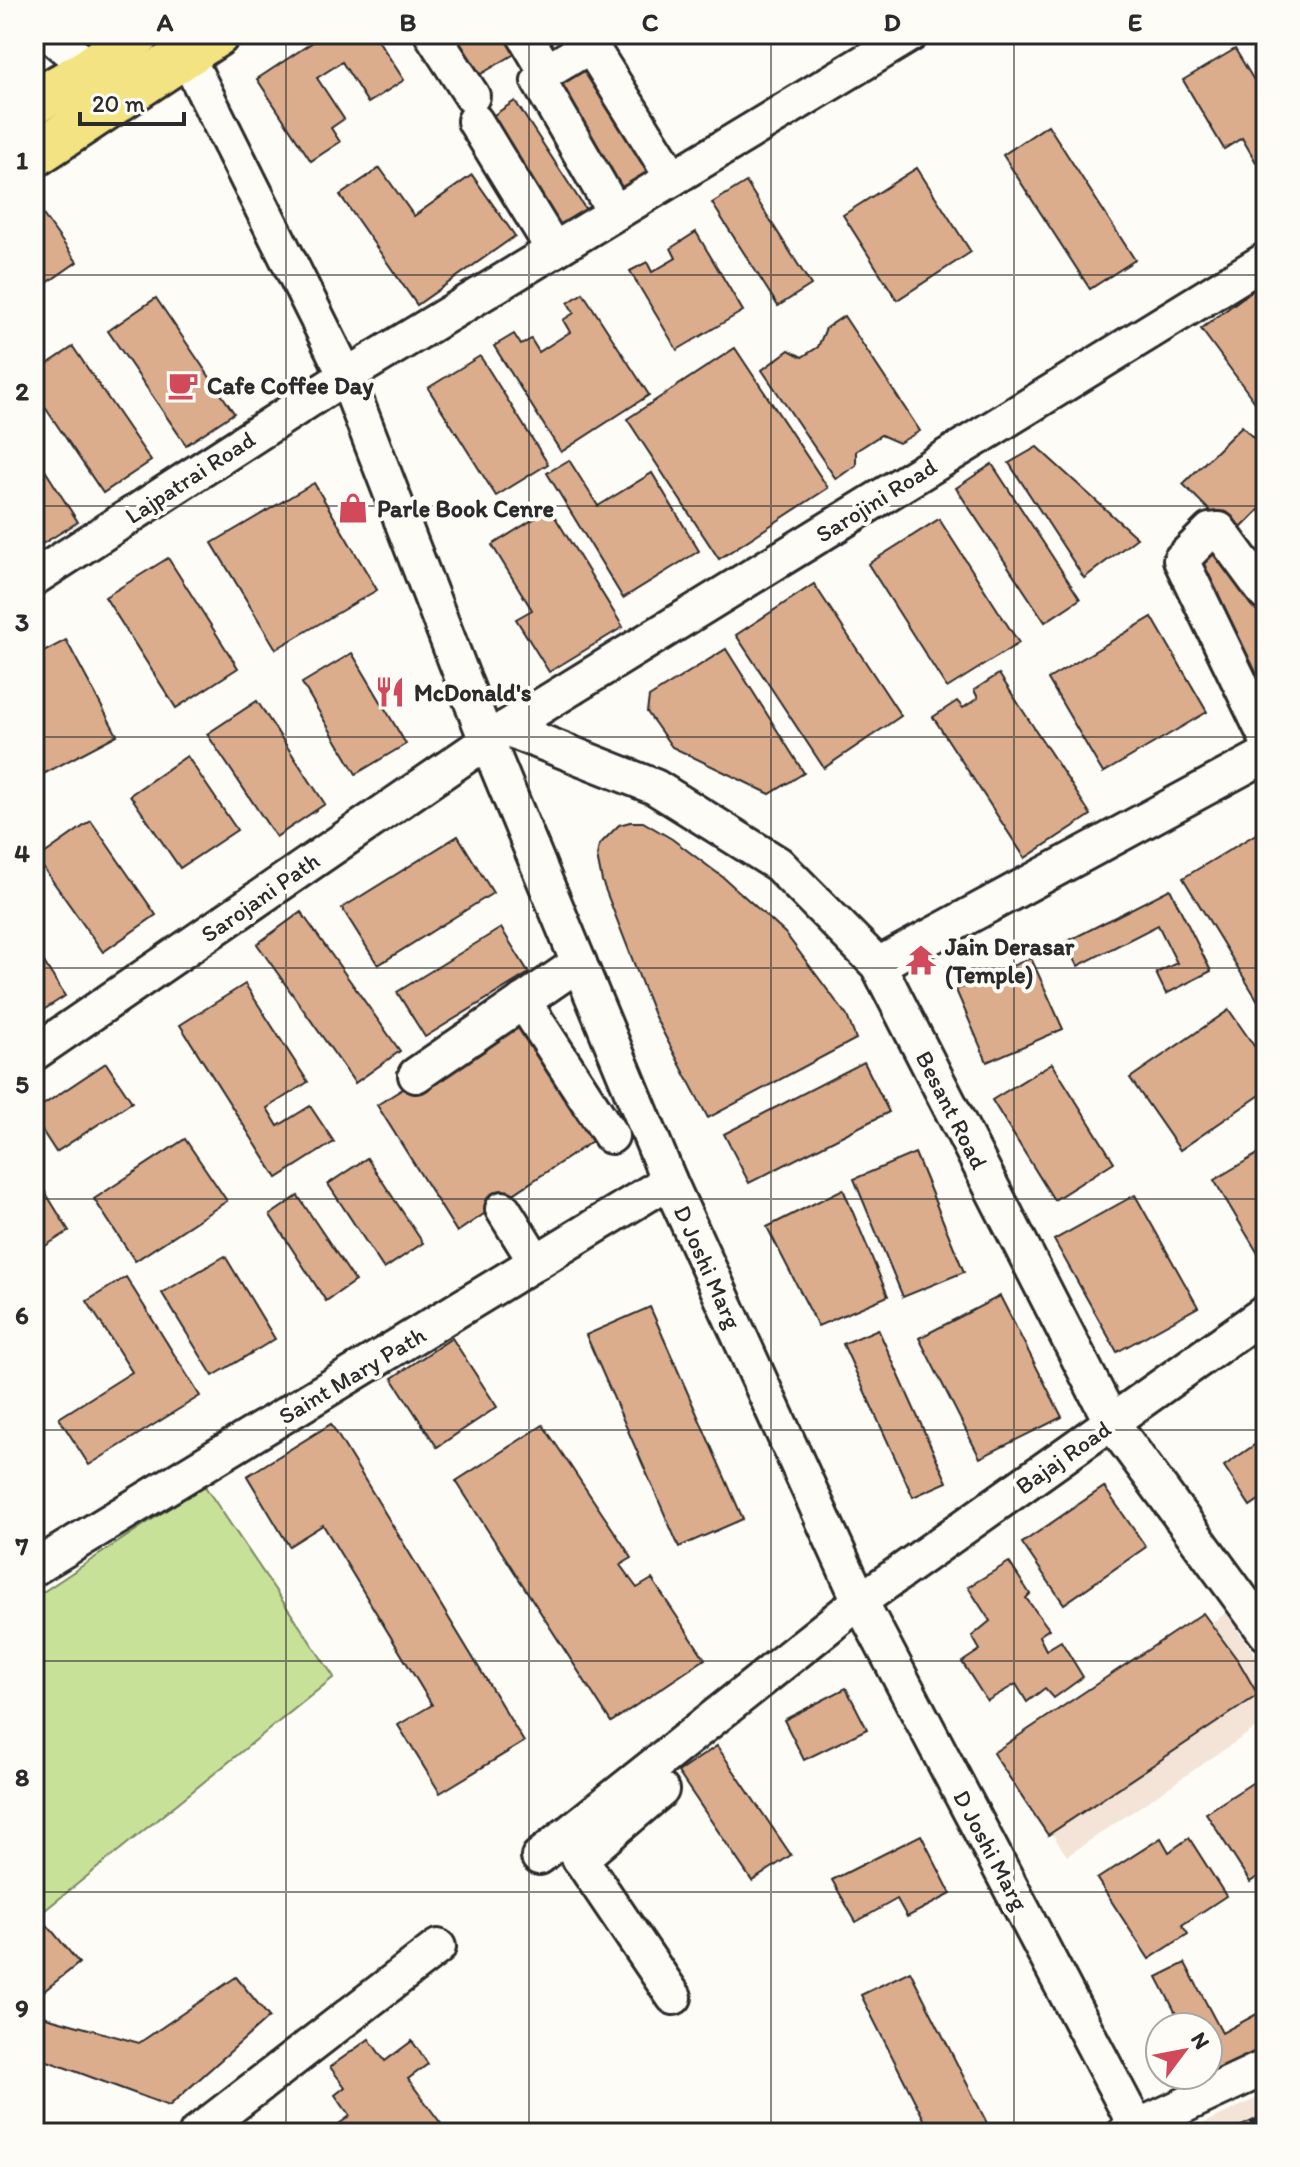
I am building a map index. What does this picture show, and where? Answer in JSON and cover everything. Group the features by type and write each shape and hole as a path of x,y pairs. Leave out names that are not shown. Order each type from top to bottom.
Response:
{"main road":[{"path":"34,102 91,69 138,34"},
{"path":"34,155 202,45"}],"street":[{"path":"49,34 91,69"},
{"path":"432,34 551,245"},
{"name":"Lajpatrai Road","path":"34,578 551,245 911,34"},
{"name":"D Joshi Marg","path":"202,45 346,376 496,735 579,963 669,1181 860,1601 1131,2130"},
{"path":"603,214 539,81 543,74 586,48 593,50 670,174"},
{"path":"517,91 603,214"},
{"name":"Sarojini Road","path":"496,735 1266,260"},
{"path":"1266,594 1219,530 1210,531 1181,560 1266,737"},
{"name":"Besant Road","path":"496,735 655,787 778,864 878,965 1112,1423 1266,1633"},
{"name":"Sarojani Path","path":"34,1053 496,735"},
{"path":"878,965 1266,755"},
{"path":"416,1075 579,963"},
{"path":"523,1001 609,1137 641,1114"},
{"name":"Saint Mary Path","path":"34,1568 669,1181"},
{"path":"503,1209 536,1262"},
{"name":"Bajaj Road","path":"561,1851 860,1601 1266,1312"},
{"path":"661,1790 561,1851 674,1997"},
{"path":"197,2133 438,1947"},
{"path":"1131,2130 1266,2067"}],"shaded area":[{"path":"1226,1613 1266,1671 1266,1721 1067,1856 1004,1763"},
{"path":"1266,2094 1266,2133 1183,2133"}],"green space":[{"path":"204,1485 334,1677 34,1919 34,1598"}],"building":[{"path":"325,34 374,34 404,80 368,103 342,62 317,78 344,119 331,128 340,142 311,161 257,79"},
{"path":"444,34 514,34 523,49 471,80"},
{"path":"1235,49 1266,100 1266,156 1256,162 1242,138 1224,149 1183,80"},
{"path":"588,51 660,168 613,197 544,79"},
{"path":"515,101 588,213 554,235 482,123"},
{"path":"1048,125 1135,260 1090,289 1003,155"},
{"path":"380,168 414,216 472,175 515,236 417,305 340,195"},
{"path":"917,168 971,252 897,300 843,215"},
{"path":"746,182 811,285 778,306 712,203"},
{"path":"39,209 77,262 34,292 34,212"},
{"path":"696,232 743,311 677,350 630,271 647,262 652,272 676,258 671,248"},
{"path":"1262,283 1266,288 1266,405 1260,409 1201,329"},
{"path":"583,293 649,395 561,452 494,346 514,334 521,345 531,339 539,352 570,332 563,320 574,313 568,303"},
{"path":"156,298 234,413 186,445 108,331"},
{"path":"844,316 920,431 899,443 881,435 856,451 856,465 836,479 762,370 789,350 802,357 818,347 826,328"},
{"path":"73,347 151,461 103,493 34,391 34,373"},
{"path":"735,348 828,488 719,559 627,419"},
{"path":"480,356 548,464 496,496 428,388"},
{"path":"1242,426 1266,451 1266,503 1234,535 1183,484"},
{"path":"1037,447 1137,538 1084,578 1009,463"},
{"path":"34,453 78,522 34,549"},
{"path":"569,460 598,506 652,473 699,551 623,598 547,473"},
{"path":"992,464 1080,599 1045,622 956,488"},
{"path":"314,483 377,590 276,649 212,543"},
{"path":"550,509 623,627 549,672 516,619 532,610 492,545"},
{"path":"939,519 1019,643 947,688 868,564"},
{"path":"1215,535 1266,606 1266,720 1264,705 1216,589 1193,560"},
{"path":"168,558 238,668 176,708 105,597"},
{"path":"814,584 901,716 824,768 736,635"},
{"path":"1152,617 1207,712 1103,773 1048,679"},
{"path":"66,640 117,735 34,779 34,657"},
{"path":"726,649 804,773 770,794 672,747 647,712 649,697"},
{"path":"352,653 406,744 356,774 302,683"},
{"path":"999,674 1091,815 1025,858 933,717 957,701 963,708 978,698 974,690"},
{"path":"257,701 325,804 276,837 207,734"},
{"path":"187,756 237,830 180,868 130,795"},
{"path":"91,821 156,915 103,952 37,859"},
{"path":"643,822 672,839 724,878 785,933 847,1016 856,1039 708,1118 654,1015 602,881 597,856 599,845 619,825"},
{"path":"1266,828 1266,1014 1183,878"},
{"path":"458,836 493,893 378,965 342,908"},
{"path":"1170,889 1211,971 1166,994 1156,973 1177,963 1158,925 1078,966 1066,942"},
{"path":"301,912 400,1051 355,1083 257,944"},
{"path":"501,928 529,973 425,1037 397,992"},
{"path":"34,946 65,996 34,1016"},
{"path":"1031,958 1063,1029 987,1062 956,990"},
{"path":"245,984 308,1082 267,1108 278,1126 310,1106 334,1142 277,1178 180,1025"},
{"path":"1229,1010 1266,1063 1266,1091 1180,1150 1130,1078"},
{"path":"525,1013 600,1136 457,1232 377,1105"},
{"path":"864,1062 889,1112 749,1183 724,1134"},
{"path":"106,1063 132,1102 56,1152 34,1118 34,1111"},
{"path":"1052,1063 1114,1162 1054,1200 992,1100"},
{"path":"185,1139 227,1201 135,1261 94,1199"},
{"path":"1266,1149 1266,1267 1214,1180"},
{"path":"915,1153 964,1272 903,1297 854,1179"},
{"path":"367,1158 423,1243 384,1269 328,1184"},
{"path":"34,1174 69,1231 34,1253"},
{"path":"843,1189 888,1296 818,1326 767,1227"},
{"path":"1135,1195 1198,1307 1117,1352 1054,1240"},
{"path":"298,1196 355,1281 326,1301 270,1215"},
{"path":"225,1256 275,1339 213,1376 162,1293"},
{"path":"126,1277 200,1396 89,1465 59,1418 132,1372 87,1301"},
{"path":"1000,1296 1062,1417 980,1458 919,1338"},
{"path":"650,1307 743,1519 679,1547 586,1335"},
{"path":"878,1329 947,1482 913,1497 843,1344"},
{"path":"452,1338 497,1407 437,1447 392,1378"},
{"path":"331,1424 524,1742 440,1793 398,1725 432,1705 323,1525 289,1546 247,1476"},
{"path":"543,1425 632,1558 620,1565 637,1588 652,1579 705,1659 611,1722 456,1481"},
{"path":"1266,1437 1266,1495 1250,1506 1224,1466"},
{"path":"1104,1487 1146,1547 1064,1604 1022,1543"},
{"path":"1009,1562 1030,1594 1026,1598 1049,1629 1039,1636 1046,1650 1061,1641 1083,1677 1054,1698 1045,1688 1027,1702 1016,1684 987,1701 962,1662 980,1650 972,1636 990,1621 968,1587"},
{"path":"1203,1613 1239,1662 1258,1695 1048,1835 993,1753"},
{"path":"846,1688 867,1729 804,1760 784,1720"},
{"path":"717,1746 791,1855 752,1881 678,1772"},
{"path":"1266,1774 1266,1871 1250,1882 1206,1813"},
{"path":"921,1835 951,1894 907,1917 897,1899 856,1922 832,1880"},
{"path":"1161,1838 1169,1852 1189,1838 1226,1896 1182,1925 1188,1934 1149,1959 1097,1879"},
{"path":"43,1920 79,1963 34,1999 34,1927"},
{"path":"1185,1963 1210,2011 1175,2011 1157,1977"},
{"path":"910,1971 992,2133 931,2133 861,1995"},
{"path":"236,1977 269,2017 169,2106 34,2056 34,2006 46,2017 139,2043"},
{"path":"1266,2009 1266,2060 1224,2082 1224,2032"},
{"path":"369,2039 385,2061 412,2041 428,2064 408,2079 448,2133 341,2133 336,2126 350,2116 335,2095 345,2087 330,2067"}],"railway":[{"path":"1235,2133 1266,2118"}],"place":[{"name":"Cafe Coffee Day","path":"183,385"},
{"name":"Parle Book Cenre","path":"353,508"},
{"name":"McDonald's","path":"390,692"},
{"name":"Jain Derasar (Temple)","path":"921,960"}]}
